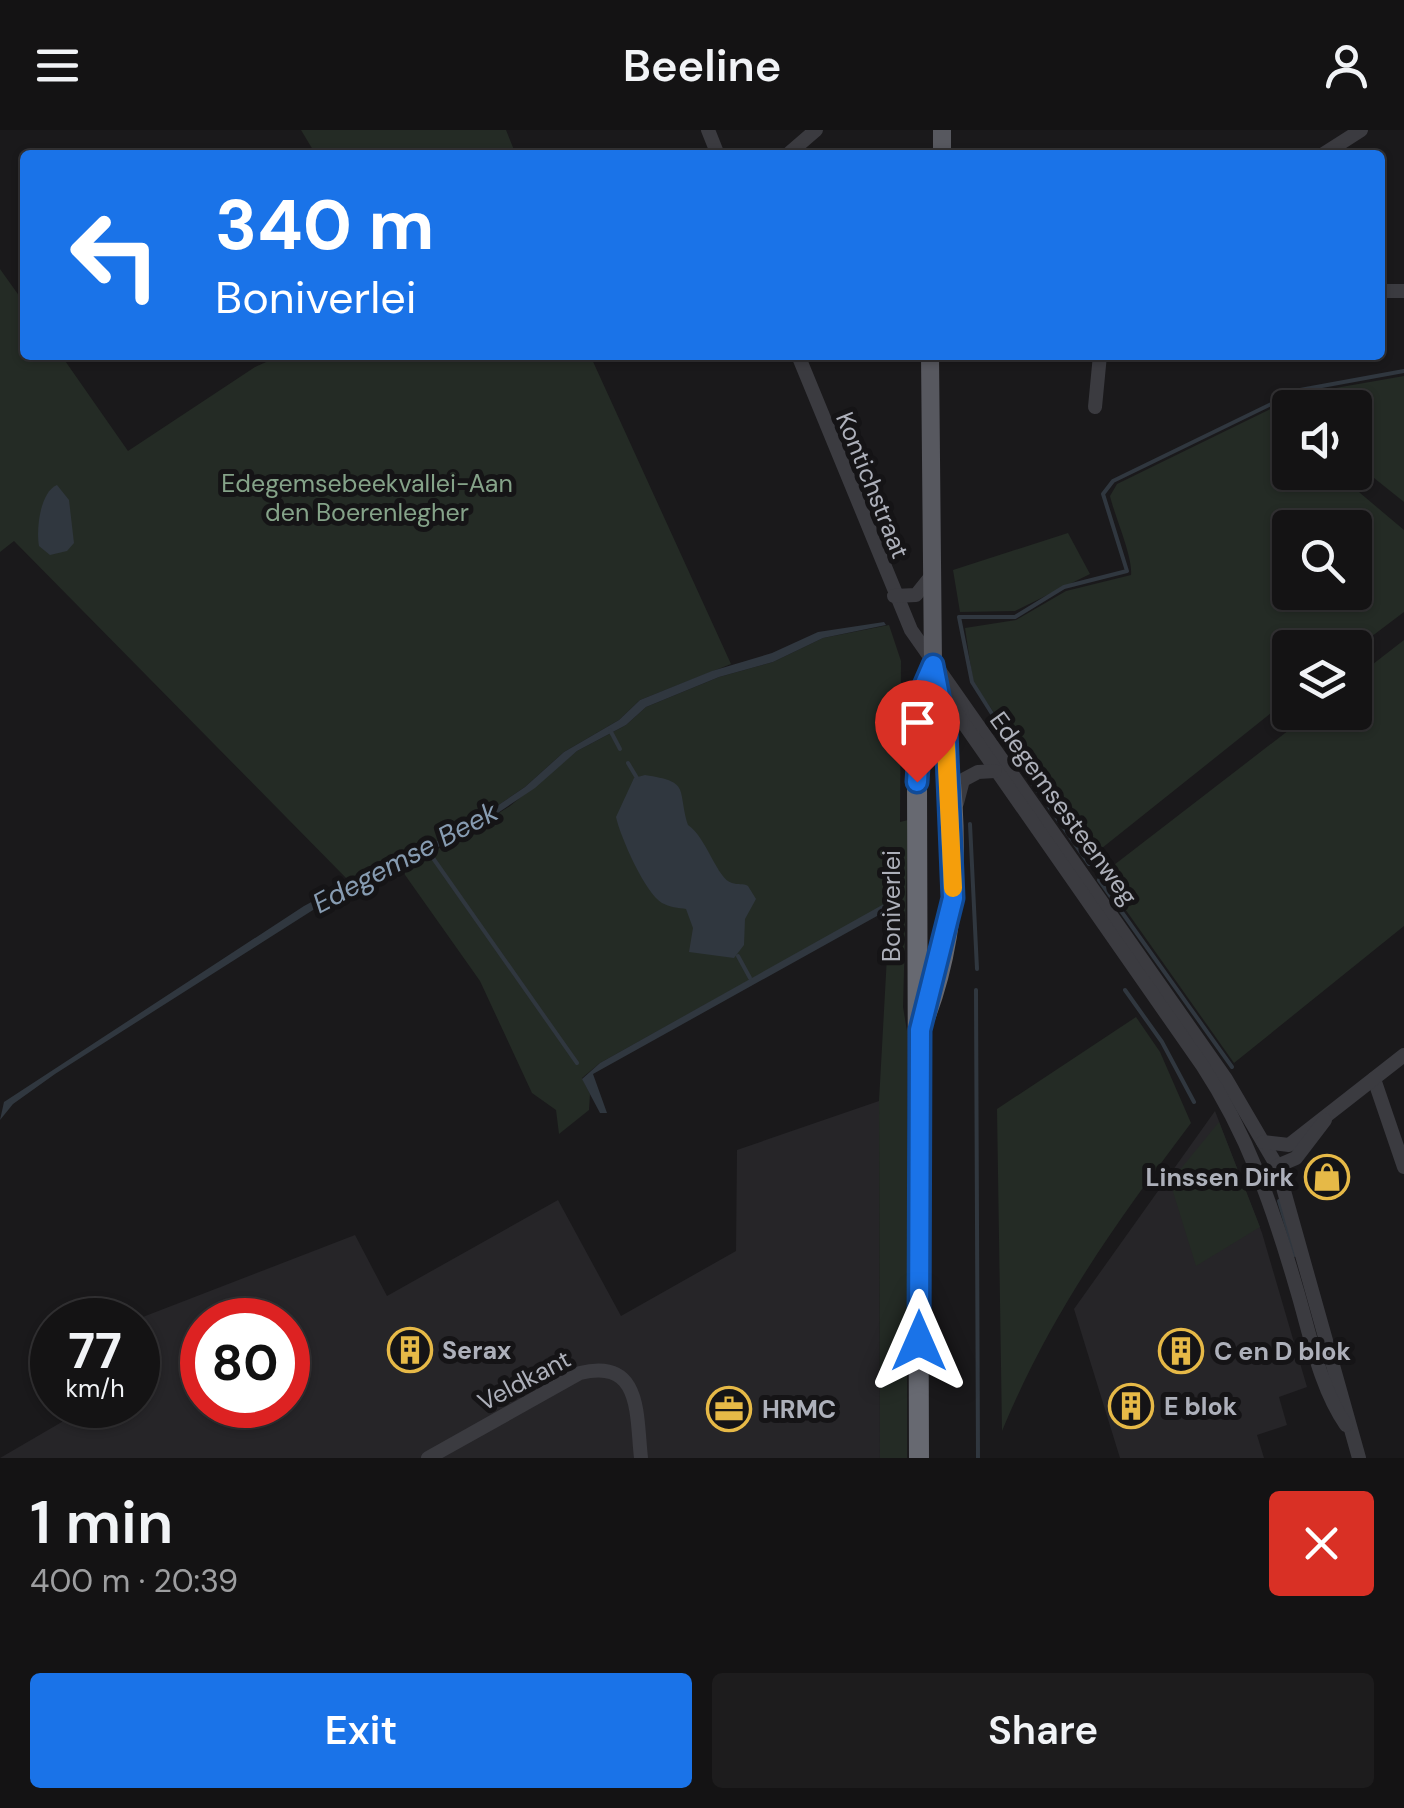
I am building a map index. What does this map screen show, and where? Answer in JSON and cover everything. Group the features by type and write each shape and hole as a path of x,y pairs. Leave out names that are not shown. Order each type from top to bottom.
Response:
{"highway":[{"name":"Boniverlei","path":"919,1458 920,1030 916,892 923,688 933,665"},
{"name":"Boniverlei","path":"920,1030 949,923 952,833 946,732 933,665"}],"main road":[{"name":"Boniverlei","path":"930,360 933,665"}],"street":[{"path":"793,150 816,130"},
{"path":"1330,150 1361,130"},
{"name":"Kontichstraat","path":"800,360 894,596 933,665"},
{"path":"1095,407 1100,360"},
{"path":"894,596 916,595 932,575"},
{"name":"Kontichstraat","path":"911,630 923,688"},
{"name":"Edegemsesteenweg","path":"933,665 950,709 1232,1101"},
{"name":"Edegemsesteenweg","path":"933,665 1034,800 1232,1101 1257,1146 1327,1389 1352,1433"},
{"name":"Boniverlei","path":"952,833 963,780 978,772 994,771"},
{"path":"1326,1118 1296,1158 1277,1166 1267,1165 1257,1146 1286,1147 1404,1055"},
{"path":"1374,1078 1404,1166"},
{"name":"Edegemsesteenweg","path":"1277,1166 1359,1458"},
{"name":"Veldkant","path":"428,1458 580,1373 598,1369 616,1372 634,1395 641,1458"}],"shaded area":[{"path":"879,1101 880,1458 0,1458 52,1428 160,1428 160,1310 180,1303 180,1428 310,1428 310,1298 192,1298 355,1235 387,1296 558,1200 621,1316 736,1251 737,1150"},
{"path":"1215,1111 1262,1233 1307,1387 1279,1397 1287,1425 1257,1435 1264,1458 1120,1458 1074,1309"}],"green space":[{"path":"301,130 506,130 514,150 313,150"},
{"name":"Edegemsebeekvallei-Aan den Boerenlegher","path":"0,269 20,297 20,360 64,360 128,451 271,360 592,360 731,664 640,700 619,720 564,752 525,787 454,835 403,853 348,880 14,541 0,552"},
{"path":"1404,376 1404,502 1372,476 1372,390 1324,390"},
{"path":"1272,408 1272,490 1357,490 1404,530 1404,612 1372,636 1372,630 1272,630 1272,712 1092,856 973,682 965,628 1016,620 1066,591 1131,575 1127,548 1110,496 1117,484"},
{"path":"1068,533 1090,574 1015,611 960,612 953,570"},
{"path":"889,625 901,661 900,822 908,820 903,1007 907,1031 907,1458 880,1458 879,1101 890,902 600,1063 582,1078 590,1094 589,1110 559,1134 556,1110 532,1093 480,981 398,865 450,844 510,806 577,751 626,725 646,707 719,677 773,662 823,638"},
{"path":"1404,640 1404,926 1234,1063 1101,875 1289,730 1372,730 1372,665"},
{"path":"1136,1017 1160,1052 1191,1123 1136,1197 1063,1308 1002,1431 997,1109"},
{"path":"1219,1122 1260,1227 1196,1266 1170,1182"}],"water":[{"path":"57,485 69,500 74,543 67,551 50,555 39,546 38,530 43,503"},
{"path":"884,622 886,625 823,638 773,662 719,677 646,707 626,725 577,751 535,788 459,839 411,857 324,903 55,1074 13,1104 0,1120 4,1102 304,906 403,853 454,835 525,787 564,752 619,720 640,700 712,671 772,653 818,632"},
{"path":"645,775 676,784 688,825 721,874 732,883 748,886 756,899 745,919 744,945 734,958 689,952 693,928 686,909 655,897 634,863 616,817 634,778"},
{"path":"884,904 886,911 593,1074 607,1113 600,1113 582,1079 600,1063"}],"waterway":[{"name":"Edegemse Beek","path":"1089,864 1001,738 996,720 972,682 959,617 1015,617 1064,587 1127,571 1103,494 1113,481 1300,390 1404,371"},
{"path":"610,730 620,749"},
{"path":"628,763 637,778"},
{"path":"970,824 977,969"},
{"path":"428,851 577,1063"},
{"path":"1099,880 1232,1067"},
{"path":"738,956 750,978"},
{"path":"976,990 978,1458"},
{"path":"1125,990 1162,1042 1194,1102"},
{"path":"1279,1201 1295,1255"}],"slow traffic":[{"path":"945,727 953,888"}],"place":[{"name":"Linssen Dirk","path":"1327,1177"},
{"name":"Serax","path":"410,1350"},
{"name":"C en D blok","path":"1181,1351"},
{"name":"E blok","path":"1131,1406"},
{"name":"HRMC","path":"729,1409"}],"route":[{"path":"917,782 923,688 933,665 946,732 953,898 920,1030 919,1341"}]}
